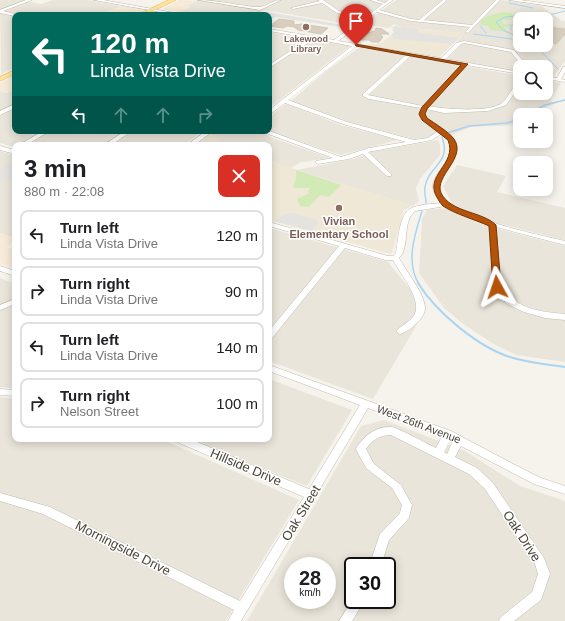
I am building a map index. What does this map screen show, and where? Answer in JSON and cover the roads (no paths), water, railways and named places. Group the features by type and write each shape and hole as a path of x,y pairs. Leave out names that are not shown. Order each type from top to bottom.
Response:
{"main road":[{"path":"147,12 173,0"},
{"path":"1,77 12,73"}],"street":[{"path":"0,11 30,0"},
{"path":"99,0 165,12"},
{"path":"200,0 260,9 279,0"},
{"path":"372,0 386,4"},
{"path":"335,41 392,0"},
{"path":"420,21 445,0"},
{"path":"467,32 498,0"},
{"path":"511,0 565,7"},
{"path":"293,8 321,1 342,14 365,19"},
{"path":"0,11 12,14"},
{"path":"377,11 420,21 472,26"},
{"path":"272,31 513,72"},
{"path":"272,65 313,38"},
{"path":"442,60 462,42 512,51 519,60"},
{"path":"272,111 356,45"},
{"path":"408,54 365,95 424,108 459,112 496,108 504,104 513,91"},
{"path":"465,64 424,108 422,114 424,119 451,139 453,149 449,164 436,184 437,192 445,204 492,225 565,243"},
{"path":"558,80 565,68"},
{"path":"553,79 565,81"},
{"path":"285,101 345,123 414,142"},
{"path":"0,113 12,107"},
{"path":"272,107 276,108"},
{"path":"318,162 430,139 440,132"},
{"path":"27,142 42,134"},
{"path":"112,142 124,134"},
{"path":"194,142 206,134"},
{"path":"272,134 340,158"},
{"path":"0,153 10,150"},
{"path":"364,152 389,175"},
{"path":"395,258 399,254 406,218 410,212 420,208 445,204"},
{"path":"272,225 386,257 395,258"},
{"path":"492,225 497,287 500,293 511,303 527,311 565,317"},
{"path":"272,332 344,245"},
{"path":"395,258 421,306 419,314 414,322 407,328 400,331"},
{"path":"0,268 12,272"},
{"path":"0,308 12,302"},
{"name":"West 26th Avenue","path":"272,369 448,434 517,471 544,483 565,490"},
{"path":"0,392 12,393"},
{"name":"Oak Street","path":"234,621 366,404"},
{"name":"Oak Drive","path":"378,557 384,537 405,515 407,505 399,489 392,482 373,469 365,460 361,449 374,434 383,431 392,431 473,471 489,486 540,562 544,574 537,596 505,621"},
{"path":"438,454 448,434"},
{"path":"449,459 459,440"},
{"name":"Hillside Drive","path":"187,442 311,495"},
{"name":"Morningside Drive","path":"0,497 46,510 242,608"},
{"path":"345,621 353,609"}],"waterway":[{"path":"509,3 533,8"},
{"path":"553,14 565,11"},
{"path":"513,16 505,17 496,22 503,30 513,35"},
{"path":"480,26 486,33"},
{"path":"473,34 512,39"},
{"path":"542,52 558,69"},
{"path":"539,108 565,100"},
{"path":"447,133 469,126 513,121"},
{"path":"426,203 425,189 427,180 442,159 444,153 442,137"},
{"path":"419,284 415,275 412,257 414,238 422,211"},
{"path":"418,283 435,305 447,317 472,337 485,345 498,352 517,359 565,367"}],"place":[{"name":"Lakewood Library","path":"306,27"},
{"name":"Vivian Elementary School","path":"339,208"}]}
